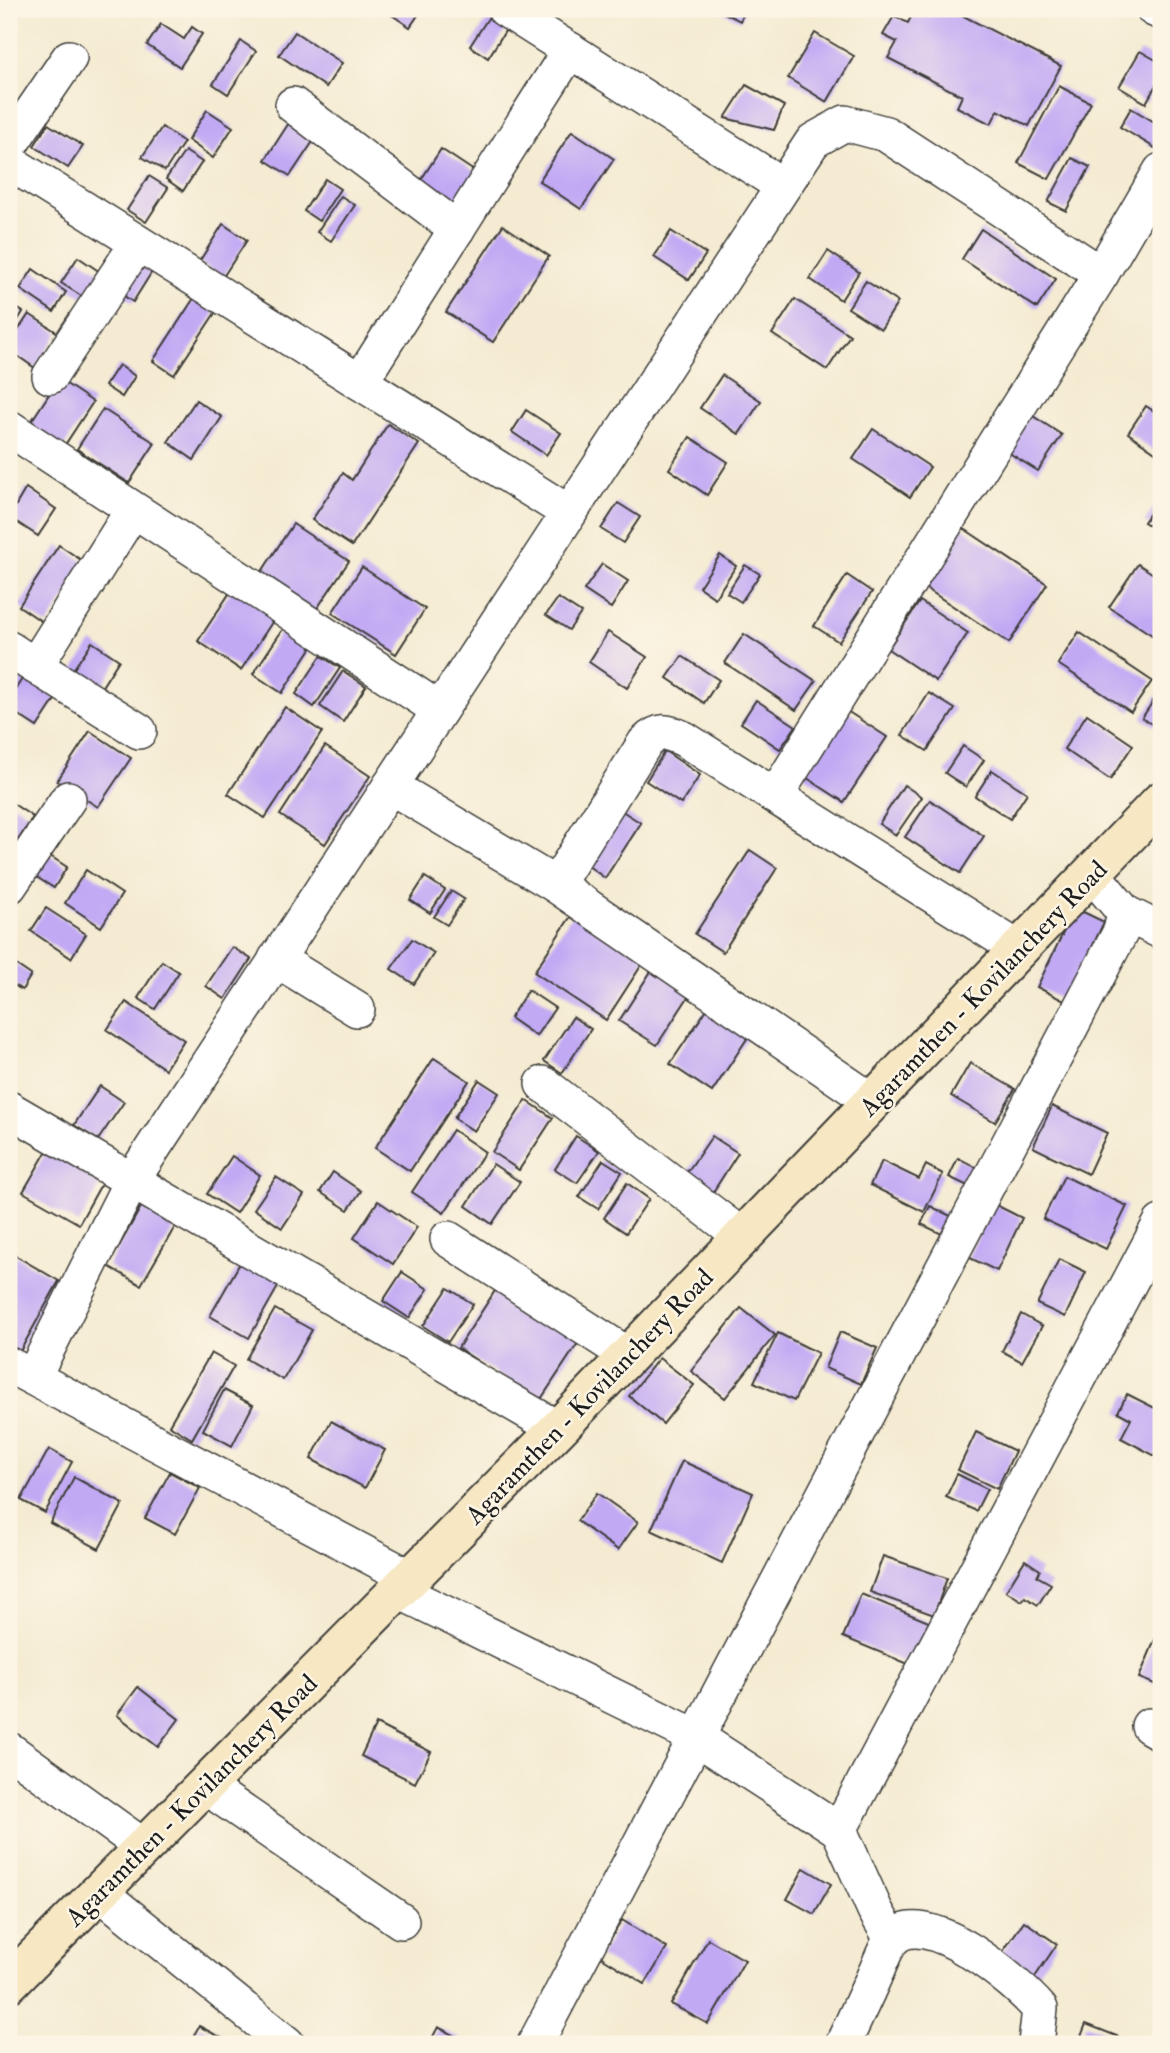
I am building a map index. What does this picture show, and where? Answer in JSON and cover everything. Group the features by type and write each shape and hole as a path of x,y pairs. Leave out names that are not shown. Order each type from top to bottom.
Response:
{"main road":[{"name":"Agaramthen - Kovilanchery Road","path":"9,1983 558,1429 1161,801"}],"street":[{"path":"505,9 783,186"},
{"path":"1154,9 1161,12"},
{"path":"360,382 570,50"},
{"path":"9,146 69,58"},
{"path":"293,105 457,229"},
{"path":"892,1939 875,1910 839,1830 696,1737 405,1584 21,1371 131,1180 813,141 845,123 886,134 1101,274"},
{"path":"9,162 569,513"},
{"path":"775,796 1160,178"},
{"path":"50,376 138,243"},
{"path":"9,428 440,710"},
{"path":"134,510 22,657 139,731"},
{"path":"556,885 645,743 654,734 666,731 684,739 1020,950"},
{"path":"390,786 556,885 873,1102"},
{"path":"9,886 68,799"},
{"path":"1092,874 1125,913 1161,931"},
{"path":"535,2044 1121,931 1125,913"},
{"path":"276,959 357,1009"},
{"path":"543,1084 743,1237"},
{"path":"9,1109 558,1429"},
{"path":"839,1830 1161,1223"},
{"path":"448,1239 629,1356"},
{"path":"9,1750 144,1847"},
{"path":"205,1786 401,1921"},
{"path":"99,1892 287,2044"},
{"path":"842,2044 892,1939 911,1930 935,1931 1026,1992 1040,2009 1036,2044"}],"building":[{"path":"383,9 422,9 410,27"},
{"path":"494,9 512,20 488,58 470,46"},
{"path":"717,9 746,9 740,21"},
{"path":"915,9 950,9 1061,66 1029,126 998,110 991,124 957,107 962,96 888,58 897,42 883,35 894,16 908,23"},
{"path":"161,24 184,39 192,27 202,34 180,67 147,45"},
{"path":"295,32 342,63 326,87 279,55"},
{"path":"815,33 854,56 827,102 788,78"},
{"path":"241,41 256,51 228,94 213,84"},
{"path":"1140,51 1161,63 1161,76 1146,103 1119,87"},
{"path":"746,85 784,106 774,130 725,118"},
{"path":"1059,86 1091,103 1049,179 1018,163"},
{"path":"1131,108 1161,126 1161,137 1155,148 1120,127"},
{"path":"207,110 233,127 213,158 188,140"},
{"path":"294,115 320,131 290,176 265,160"},
{"path":"48,124 83,146 68,168 34,146"},
{"path":"162,127 184,142 165,171 142,157"},
{"path":"572,131 614,159 581,209 539,181"},
{"path":"441,149 477,173 452,210 417,186"},
{"path":"185,151 202,162 183,191 166,179"},
{"path":"1072,158 1090,167 1066,211 1048,202"},
{"path":"149,176 168,188 146,222 127,210"},
{"path":"325,179 340,189 319,221 304,211"},
{"path":"341,196 355,205 331,241 317,232"},
{"path":"223,224 247,240 223,277 199,262"},
{"path":"503,225 549,256 493,342 446,312"},
{"path":"981,229 1056,279 1037,308 962,259"},
{"path":"671,231 706,254 689,280 654,257"},
{"path":"828,251 859,272 841,300 810,279"},
{"path":"78,257 100,272 83,297 61,283"},
{"path":"135,258 153,270 133,302 114,289"},
{"path":"33,269 66,292 54,312 20,289"},
{"path":"866,281 898,302 881,329 848,308"},
{"path":"198,292 219,307 174,375 153,361"},
{"path":"795,299 850,335 827,370 772,334"},
{"path":"9,303 23,312 9,334"},
{"path":"29,314 58,333 35,368 9,350 9,344"},
{"path":"119,365 135,376 122,397 105,386"},
{"path":"722,375 761,401 739,434 700,408"},
{"path":"59,379 93,402 57,457 23,434"},
{"path":"196,400 222,417 194,460 168,442"},
{"path":"1146,406 1161,416 1161,456 1128,433"},
{"path":"103,409 155,443 129,483 77,449"},
{"path":"526,410 561,433 546,455 512,432"},
{"path":"1030,414 1062,435 1038,471 1006,451"},
{"path":"388,424 419,444 352,546 312,520 343,473 352,480"},
{"path":"873,429 930,467 910,497 853,459"},
{"path":"690,437 728,462 707,495 669,469"},
{"path":"26,488 56,509 38,536 9,517"},
{"path":"1161,497 1161,533 1144,522"},
{"path":"618,503 640,517 623,543 601,529"},
{"path":"293,524 349,561 314,613 259,576"},
{"path":"960,526 1047,584 1009,643 921,585"},
{"path":"59,545 87,564 47,625 19,606"},
{"path":"720,555 736,566 715,598 699,587"},
{"path":"602,564 628,581 611,608 584,590"},
{"path":"1138,564 1161,579 1161,641 1109,607"},
{"path":"745,565 760,574 741,602 727,593"},
{"path":"362,567 425,609 396,654 332,613"},
{"path":"847,575 872,592 839,642 814,626"},
{"path":"233,588 276,616 241,670 198,641"},
{"path":"558,598 581,613 569,630 546,615"},
{"path":"920,601 968,633 936,681 888,649"},
{"path":"291,617 319,636 282,693 253,674"},
{"path":"608,632 647,657 627,688 589,662"},
{"path":"1079,632 1152,681 1131,712 1058,664"},
{"path":"744,634 816,681 796,710 725,663"},
{"path":"92,642 119,660 101,688 73,670"},
{"path":"321,656 340,668 314,707 296,694"},
{"path":"682,656 719,680 704,703 667,678"},
{"path":"9,658 21,666 9,685"},
{"path":"343,671 366,686 343,722 320,706"},
{"path":"26,673 58,695 37,727 9,709 9,699"},
{"path":"1161,689 1161,730 1142,718"},
{"path":"929,693 955,709 927,751 902,735"},
{"path":"756,700 796,726 780,749 741,723"},
{"path":"285,707 322,732 265,818 228,794"},
{"path":"847,711 887,737 844,802 804,776"},
{"path":"1087,714 1133,745 1110,780 1064,749"},
{"path":"90,731 131,758 98,807 57,781"},
{"path":"325,746 370,776 325,844 280,815"},
{"path":"963,746 984,760 966,787 945,773"},
{"path":"665,751 700,775 681,804 646,781"},
{"path":"992,770 1027,793 1010,819 975,796"},
{"path":"904,785 922,797 896,835 879,824"},
{"path":"930,800 984,836 960,873 905,837"},
{"path":"12,803 33,817 9,854 9,808"},
{"path":"619,809 641,823 605,878 584,863"},
{"path":"750,850 777,868 723,952 695,934"},
{"path":"44,852 67,867 54,888 30,873"},
{"path":"86,870 122,894 101,927 65,903"},
{"path":"425,877 445,890 430,913 410,900"},
{"path":"451,891 464,899 447,925 434,917"},
{"path":"1161,891 1161,915 1153,911"},
{"path":"579,904 650,952 606,1020 534,972"},
{"path":"46,908 86,934 71,958 31,931"},
{"path":"1075,908 1104,922 1066,1002 1037,987"},
{"path":"412,939 434,953 414,984 391,969"},
{"path":"232,947 251,959 225,999 206,986"},
{"path":"659,959 696,985 657,1045 619,1021"},
{"path":"9,960 31,975 22,990 9,982"},
{"path":"162,961 179,972 155,1009 138,998"},
{"path":"528,990 555,1008 536,1036 510,1018"},
{"path":"713,1000 754,1028 712,1092 670,1064"},
{"path":"126,1002 184,1040 165,1069 107,1030"},
{"path":"573,1017 591,1029 562,1073 544,1061"},
{"path":"434,1058 469,1081 410,1171 375,1148"},
{"path":"970,1063 1015,1089 995,1122 951,1096"},
{"path":"479,1080 499,1093 474,1131 454,1118"},
{"path":"100,1086 124,1102 98,1140 74,1125"},
{"path":"526,1100 553,1118 519,1170 492,1152"},
{"path":"1052,1106 1107,1133 1088,1174 1033,1147"},
{"path":"453,1130 485,1152 444,1213 412,1192"},
{"path":"576,1136 599,1151 577,1183 555,1169"},
{"path":"712,1136 738,1153 713,1192 686,1174"},
{"path":"49,1147 104,1179 79,1224 23,1192"},
{"path":"232,1156 260,1175 236,1213 207,1194"},
{"path":"958,1158 983,1171 974,1189 949,1177"},
{"path":"603,1160 622,1172 598,1209 579,1197"},
{"path":"882,1161 919,1179 926,1165 943,1174 924,1212 870,1185"},
{"path":"493,1164 520,1182 492,1224 466,1206"},
{"path":"333,1172 361,1191 348,1210 320,1192"},
{"path":"1064,1176 1127,1206 1106,1249 1043,1219"},
{"path":"276,1177 304,1195 282,1228 254,1209"},
{"path":"627,1183 649,1199 626,1233 604,1218"},
{"path":"378,1201 417,1227 393,1264 354,1238"},
{"path":"9,1202 16,1206 9,1218"},
{"path":"994,1204 1022,1218 997,1271 968,1257"},
{"path":"142,1205 176,1225 141,1285 108,1266"},
{"path":"930,1206 959,1220 950,1238 921,1224"},
{"path":"9,1252 59,1281 19,1353 9,1347"},
{"path":"244,1256 283,1278 249,1338 210,1316"},
{"path":"1059,1259 1086,1272 1065,1317 1037,1304"},
{"path":"402,1272 428,1289 409,1318 383,1301"},
{"path":"502,1280 584,1334 539,1402 458,1348"},
{"path":"448,1288 473,1304 448,1342 423,1326"},
{"path":"741,1308 775,1335 725,1398 691,1371"},
{"path":"275,1309 312,1330 283,1380 246,1359"},
{"path":"1021,1314 1042,1326 1022,1362 1002,1351"},
{"path":"840,1332 877,1348 861,1384 825,1368"},
{"path":"778,1333 818,1353 794,1401 754,1382"},
{"path":"211,1353 234,1366 192,1439 169,1425"},
{"path":"659,1358 694,1385 663,1424 629,1396"},
{"path":"224,1390 253,1405 232,1446 203,1430"},
{"path":"1127,1394 1161,1411 1159,1458 1121,1438 1131,1419 1118,1412"},
{"path":"331,1421 385,1450 365,1488 311,1459"},
{"path":"976,1432 1015,1451 997,1489 958,1470"},
{"path":"49,1449 72,1462 45,1513 21,1500"},
{"path":"682,1461 753,1493 722,1563 651,1530"},
{"path":"170,1472 200,1488 175,1534 145,1518"},
{"path":"957,1474 987,1489 976,1511 946,1497"},
{"path":"74,1477 123,1504 99,1549 50,1523"},
{"path":"597,1493 638,1522 618,1550 577,1521"},
{"path":"883,1556 947,1578 934,1615 870,1592"},
{"path":"1025,1560 1040,1570 1037,1576 1051,1584 1038,1605 1025,1597 1022,1601 1006,1591"},
{"path":"861,1594 931,1623 913,1666 843,1637"},
{"path":"1156,1637 1161,1639 1161,1674 1157,1685 1139,1678"},
{"path":"138,1687 179,1719 158,1747 117,1715"},
{"path":"376,1724 431,1752 415,1783 361,1756"},
{"path":"804,1868 831,1884 814,1914 787,1899"},
{"path":"622,1920 667,1948 645,1984 600,1956"},
{"path":"1024,1921 1057,1944 1029,1986 995,1963"},
{"path":"708,1939 745,1960 708,2024 671,2004"},
{"path":"1086,2024 1137,2044 1078,2044"},
{"path":"199,2026 229,2042 228,2044 189,2044"},
{"path":"438,2027 460,2039 457,2044 429,2044"}]}
